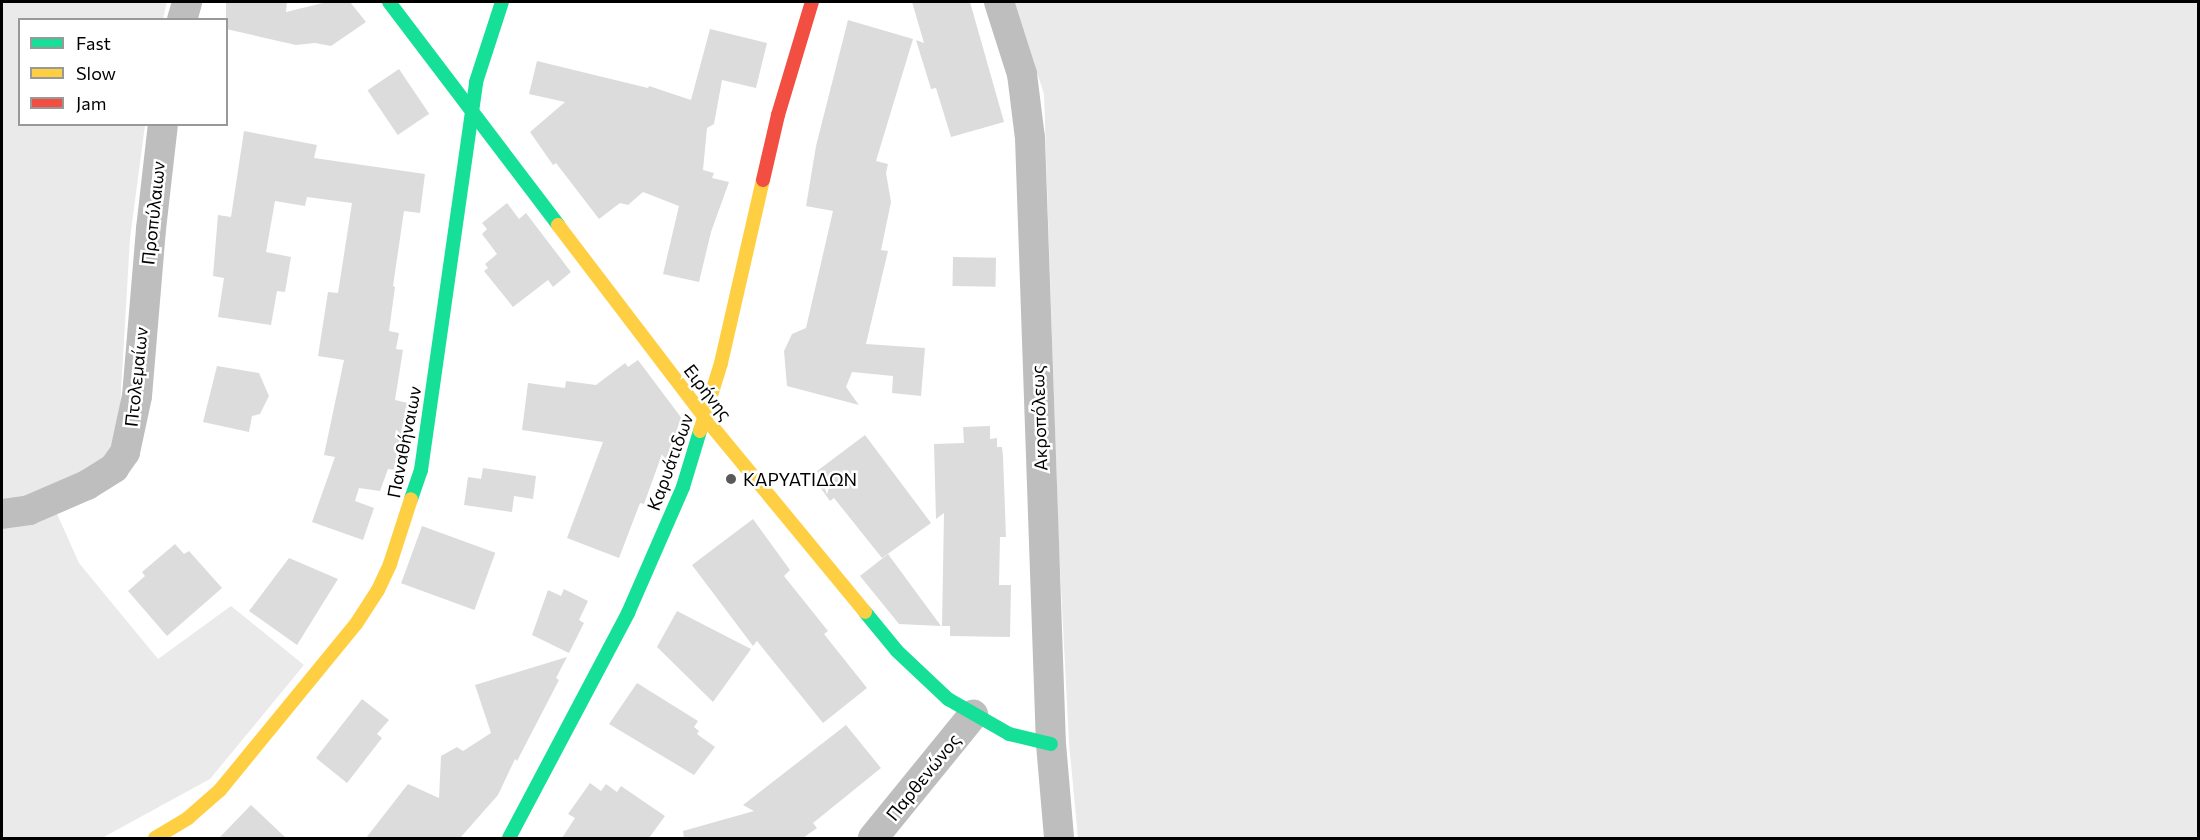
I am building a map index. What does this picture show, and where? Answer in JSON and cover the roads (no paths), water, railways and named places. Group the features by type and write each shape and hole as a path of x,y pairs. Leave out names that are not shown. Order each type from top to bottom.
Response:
{"street":[{"path":"183,18 187,2"},
{"name":"Ειρήνης","path":"388,2 706,419 897,651 948,699 973,715 1009,734 1051,744"},
{"name":"Παναθήναιων","path":"155,838 205,806 227,782 356,624 378,590 390,564 421,470 478,70 501,2"},
{"name":"Καρυάτιδων","path":"509,838 628,613 683,487 706,419 778,115 812,2"},
{"name":"Ακροπόλεως","path":"999,2 1022,74 1030,138 1051,744 1059,838"},
{"name":"Προπύλαιων","path":"144,302 163,126"},
{"name":"Πτολεμαίων","path":"2,514 20,512 76,491 100,478 122,457 127,445 137,396 144,302"},
{"name":"Παρθενώνος","path":"873,838 973,715"}],"place":[{"name":"ΚΑΡΥΑΤΙΔΩΝ","path":"731,479"}]}
